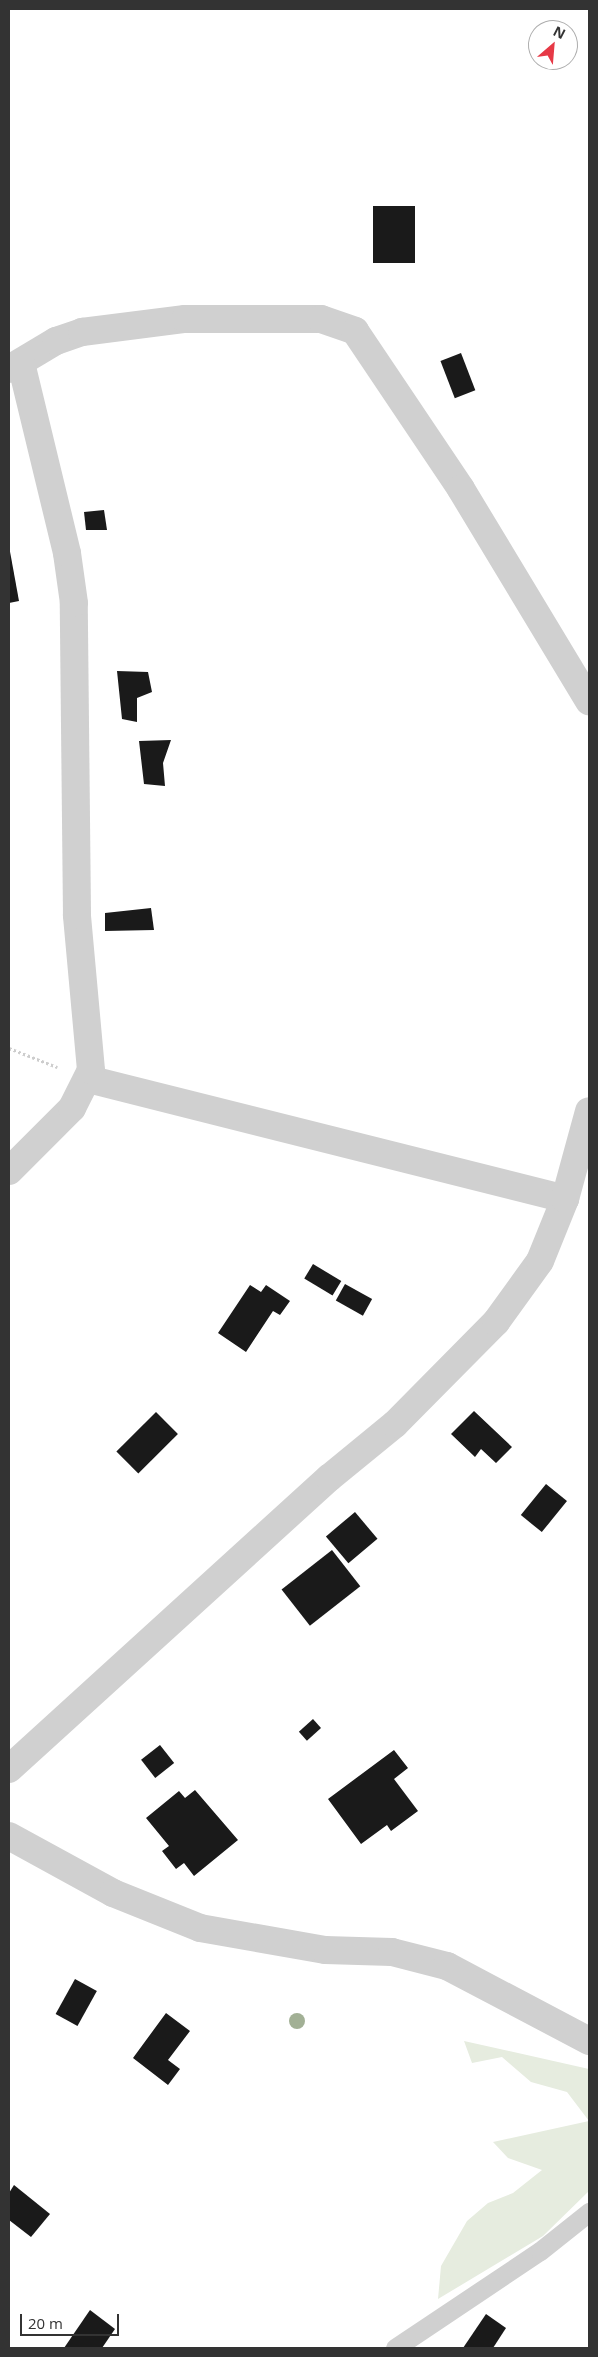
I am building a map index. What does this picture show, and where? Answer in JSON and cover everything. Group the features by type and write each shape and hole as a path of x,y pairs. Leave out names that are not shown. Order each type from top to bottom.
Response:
{"street":[{"path":"9,1171 72,1108 91,1070 77,905 74,603 67,553 15,366 56,341 82,332 184,318 321,319 355,331 461,489 589,701"},
{"path":"88,1079 565,1199"},
{"path":"9,1769 329,1478 395,1424 496,1322 540,1261 565,1199 589,1110"},
{"path":"9,1836 113,1893 200,1928 325,1950 392,1952 447,1966 589,2041"}],"lane":[{"path":"395,2348 540,2251 589,2212"}],"path":[{"path":"9,1048 88,1079"}],"shaded area":[{"path":"464,2041 589,2069 589,2121 567,2092 531,2082 502,2057 472,2063"},
{"path":"589,2121 589,2191 543,2236 438,2299 441,2266 467,2221 488,2203 513,2193 542,2170 508,2158 493,2142"}],"building":[{"path":"373,206 415,206 415,263 373,263"},
{"path":"461,353 475,390 455,398 440,361"},
{"path":"104,510 107,530 86,530 84,512"},
{"path":"9,546 19,601 9,603"},
{"path":"117,671 148,672 152,692 137,698 137,722 122,719"},
{"path":"171,740 163,763 165,786 144,784 139,741"},
{"path":"151,908 154,930 105,931 105,913"},
{"path":"313,1264 341,1281 333,1296 304,1279"},
{"path":"345,1284 372,1299 363,1316 336,1301"},
{"path":"250,1285 261,1292 266,1285 290,1301 280,1315 273,1311 246,1352 218,1333"},
{"path":"474,1411 512,1447 496,1463 481,1449 475,1457 451,1434"},
{"path":"156,1412 178,1434 138,1474 116,1452"},
{"path":"546,1484 567,1501 542,1532 521,1515"},
{"path":"355,1512 377,1539 348,1563 326,1536"},
{"path":"332,1550 360,1586 310,1626 282,1589"},
{"path":"313,1719 321,1728 307,1741 299,1732"},
{"path":"160,1745 174,1763 155,1778 141,1760"},
{"path":"394,1750 408,1768 394,1779 418,1811 391,1831 387,1825 361,1844 328,1799"},
{"path":"195,1790 238,1840 194,1876 184,1863 176,1869 162,1851 169,1846 146,1818 179,1791 185,1798"},
{"path":"75,1979 97,1991 77,2026 56,2014"},
{"path":"166,2013 190,2031 168,2060 180,2069 168,2085 133,2058"},
{"path":"14,2185 50,2214 31,2237 9,2220 9,2193"},
{"path":"90,2310 115,2329 102,2348 64,2348"},
{"path":"486,2314 506,2328 493,2348 463,2348"}]}
